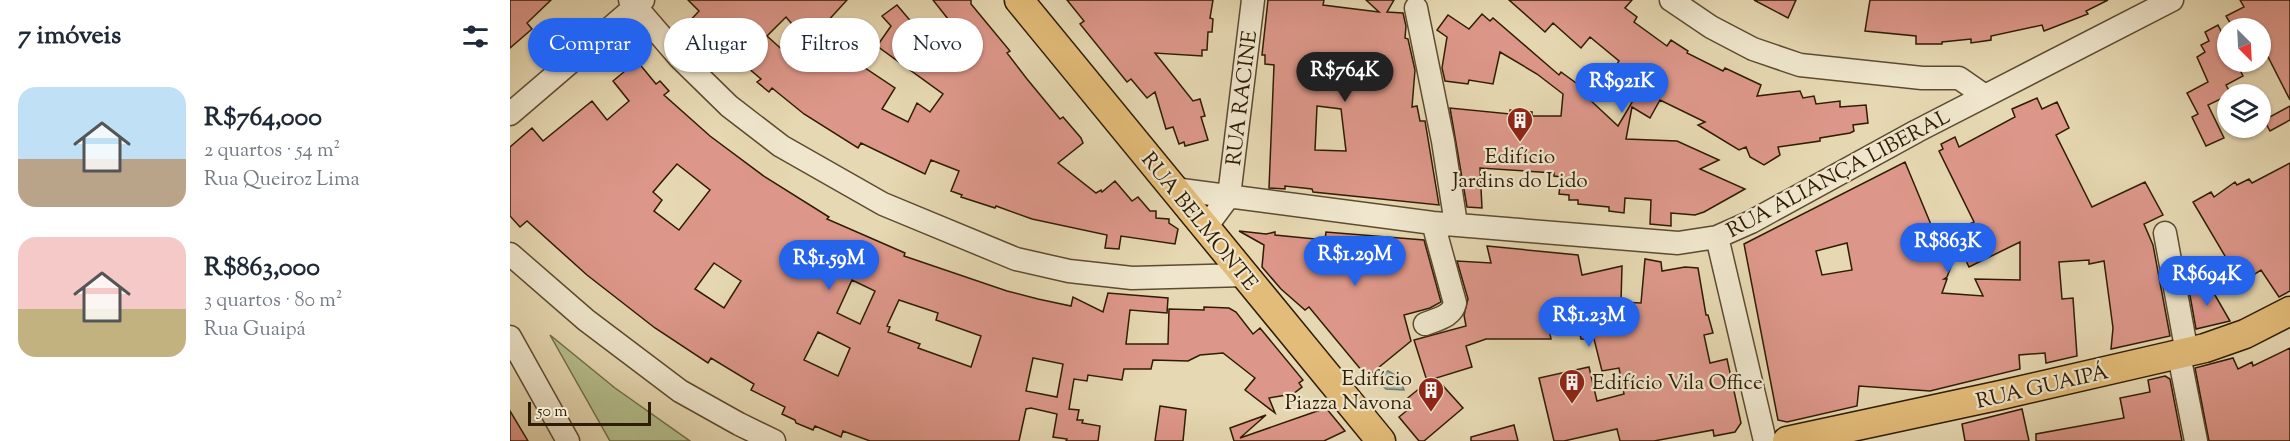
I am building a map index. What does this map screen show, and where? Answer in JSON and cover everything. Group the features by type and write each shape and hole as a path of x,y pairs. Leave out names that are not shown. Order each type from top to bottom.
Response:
{"main road":[{"name":"RUA BELMONTE","path":"1019,0 1381,441"},
{"name":"RUA GUAIPÁ","path":"1787,441 1933,411 2183,354 2245,333 2290,311"}],"street":[{"name":"RUA RACINE","path":"1229,196 1253,0"},
{"path":"1671,0 1711,27 1753,48 1800,64 1922,78 1959,78 1985,96"},
{"name":"RUA ALIANÇA LIBERAL","path":"1174,189 1445,224 1678,243 1717,237 1751,222 1985,96 2172,0"},
{"path":"510,114 636,2 680,58 729,106 781,146 883,204 1016,259 1069,271 1132,278 1245,275"},
{"path":"1416,8 1443,141 1445,224 1455,303 1449,315 1425,324"},
{"path":"1206,227 1229,196"},
{"path":"2165,233 2196,441"},
{"path":"1717,237 1765,441"},
{"path":"510,254 586,320 680,391 774,441"},
{"path":"510,337 568,441"}],"green space":[{"path":"550,335 615,388 690,441 610,441"}],"water":[{"path":"1388,371 1399,377 1404,390 1386,389 1381,384 1382,375"}],"building":[{"path":"510,0 551,0 532,18 528,18 528,32 510,48"},
{"path":"688,0 847,0 831,18 780,18 780,23 768,35 768,18 693,18 699,11"},
{"path":"933,0 971,0 971,4 983,18 947,18"},
{"path":"1067,0 1213,0 1210,18 1213,19 1212,32 1208,32 1207,50 1202,50 1202,56 1155,53 1193,101 1200,99 1205,116 1201,117 1208,140 1185,146 1184,142 1179,144 1173,127 1166,129 1155,92 1147,98 1131,79 1127,82 1080,24 1084,21"},
{"path":"1268,0 1324,0 1323,5 1379,12 1366,0 1394,0 1387,12 1403,13 1406,26 1405,38 1408,39 1415,70 1412,107 1417,106 1420,121 1425,121 1439,205 1313,192 1312,189 1285,186 1285,189 1269,188 1274,65 1265,64 1265,55 1262,55","holes":["1334,61 1368,64 1366,90 1342,88","1317,106 1341,109 1346,151 1315,150"]},
{"path":"1509,0 1632,0 1625,8 1637,17 1634,22 1667,46 1671,40 1688,51 1687,53 1723,71 1725,68 1761,85 1757,96 1800,91 1803,98 1814,96 1816,104 1840,101 1840,107 1866,105 1868,123 1853,125 1854,131 1850,133 1820,138 1820,141 1778,147 1780,155 1764,165 1750,157 1746,147 1739,150 1698,125 1705,122 1660,100 1650,118 1632,107 1626,139 1677,141 1719,160 1700,169 1745,189 1695,215 1671,213 1671,226 1650,224 1651,200 1625,198 1624,213 1609,211 1609,207 1578,204 1578,200 1569,200 1569,195 1559,194 1561,177 1554,176 1554,173 1480,168 1482,208 1467,207 1450,108 1510,114 1510,110 1532,112 1532,116 1561,116 1563,94 1537,74 1500,52 1493,84 1469,80 1468,84 1445,81 1442,68 1447,37 1437,30 1448,15 1469,29 1482,14 1490,21 1493,18 1559,75 1561,72 1591,94 1588,98 1618,126 1634,99 1607,78 1619,61 1590,37 1581,48 1553,23 1545,32"},
{"path":"1754,0 1796,0 1788,18"},
{"path":"1870,0 2108,0 2086,11 2088,14 2044,31 2042,25 1991,36 1991,40 1971,43 1971,39 1942,42 1942,44 1916,44 1916,36 1865,31"},
{"path":"2240,0 2290,0 2290,100 2271,63 2271,18 2227,18 2226,16 2244,7"},
{"path":"897,5 908,18 892,18 892,57 880,48 880,42 891,26 882,16"},
{"path":"983,18 1010,51 1007,53 1027,79 1060,119 1063,117 1081,138 1083,143 1058,163 1096,193 1101,190 1102,192 1115,181 1132,201 1138,197 1150,211 1156,211 1156,218 1169,219 1169,223 1178,229 1175,244 1121,236 1119,249 1105,248 1107,235 1032,219 961,197 962,195 951,191 959,171 931,160 925,174 861,143 858,148 804,114 772,88 769,92 757,82 761,79 753,72 768,72 768,37 780,48 780,72 871,72 895,88 882,109 908,122 917,103 930,112 943,94 913,72 983,72"},
{"path":"2217,26 2217,72 2241,72 2243,76 2228,84 2217,84 2217,101 2208,105 2217,124 2217,138 2224,138 2206,146 2192,117 2198,114 2187,93 2208,82 2197,57 2205,52 2201,45 2209,41 2205,32"},
{"path":"624,72 646,72 656,84 660,81 669,91 664,95 710,136 765,177 829,217 827,219 905,253 904,256 1007,291 1038,299 1071,306 1073,297 1103,312 1108,293 1168,298 1167,313 1130,310 1126,344 1168,344 1169,309 1229,308 1236,312 1253,334 1260,328 1303,380 1299,383 1302,387 1293,394 1269,398 1275,413 1245,390 1255,378 1223,353 1200,355 1188,361 1153,360 1151,369 1124,369 1122,380 1088,375 1087,381 1074,379 1069,409 1079,410 1077,420 1083,420 1082,423 1100,426 1098,441 1066,441 1067,439 1053,437 1057,414 1031,408 1026,409 1019,441 870,441 843,431 841,437 815,426 813,430 796,423 795,420 782,414 785,407 751,390 754,384 711,358 708,363 655,328 587,275 527,221 520,227 510,216 510,147 532,128 543,141 592,101 607,120 629,101 613,81","holes":["677,164 710,190 679,230 654,211 662,200 653,192","714,263 741,281 724,308 695,289","852,280 875,291 860,324 837,313","899,300 938,313 936,320 981,336 971,367 918,348 920,344 888,332 890,327 887,326","818,332 850,348 838,376 804,360","1033,358 1063,364 1057,397 1026,391"]},
{"path":"2037,98 2042,109 2057,102 2069,128 2056,135 2092,207 2145,182 2163,215 2144,224 2153,245 2170,336 2111,349 2113,328 2104,261 2089,264 2089,260 2059,262 2062,299 2073,298 2077,356 2046,363 2045,353 2019,355 2020,369 1930,391 1859,386 1857,406 1787,422 1778,420 1744,244 1905,162 1937,239 1974,222 1939,151 1943,149 1941,144 1955,137 1959,147 2015,117 2012,109","holes":["2020,242 2020,280 1975,279 1983,296 1942,293 1947,279 1944,279 1947,277 1959,246 1969,267","1847,243 1852,270 1822,275 1816,251"]},
{"path":"2290,106 2290,120 2271,130 2271,116"},
{"path":"2290,163 2290,291 2279,297 2261,270 2241,283 2193,202 2211,192 2214,197 2235,182 2237,185 2249,179 2252,183"},
{"path":"1239,231 1266,234 1275,232 1275,235 1325,240 1326,232 1424,240 1441,302 1430,308 1404,315 1411,341 1367,377 1309,307 1305,310 1281,289 1262,267 1264,245"},
{"path":"1487,246 1578,255 1582,275 1622,266 1621,302 1641,303 1645,259 1661,262 1662,271 1685,267 1698,268 1706,315 1708,315 1713,333 1704,335 1710,363 1727,359 1741,423 1735,432 1714,436 1713,430 1654,441 1620,441 1617,429 1564,441 1554,441 1539,378 1589,367 1597,401 1624,394 1619,368 1602,371 1594,339 1581,339 1575,312 1547,319 1551,339 1486,339 1466,346 1472,367 1436,378 1463,408 1424,441 1419,441 1399,417 1410,408 1404,401 1431,379 1427,381 1414,340 1466,326 1464,315 1468,299 1457,261 1491,263"},
{"path":"2208,283 2230,321 2196,329 2189,290"},
{"path":"2290,348 2290,441 2209,441 2195,368 2233,358 2238,369 2252,362 2253,366"},
{"path":"2165,376 2170,379 2182,441 2036,441 2036,434 2124,418 2120,398 2150,392 2148,380"},
{"path":"1160,406 1186,410 1183,441 1155,441"},
{"path":"1326,408 1345,431 1324,441 1234,441 1230,428 1266,415 1240,438"},
{"path":"2022,409 2029,441 1965,441 1962,424"},
{"path":"510,411 528,441 510,441"},
{"path":"1514,425 1518,441 1471,441 1471,437"}],"place":[{"name":"Edifício Jardins do Lido","path":"1520,143"},
{"name":"Edifício Vila Office","path":"1572,405"},
{"name":"Edifício Piazza Navona","path":"1431,413"}]}
